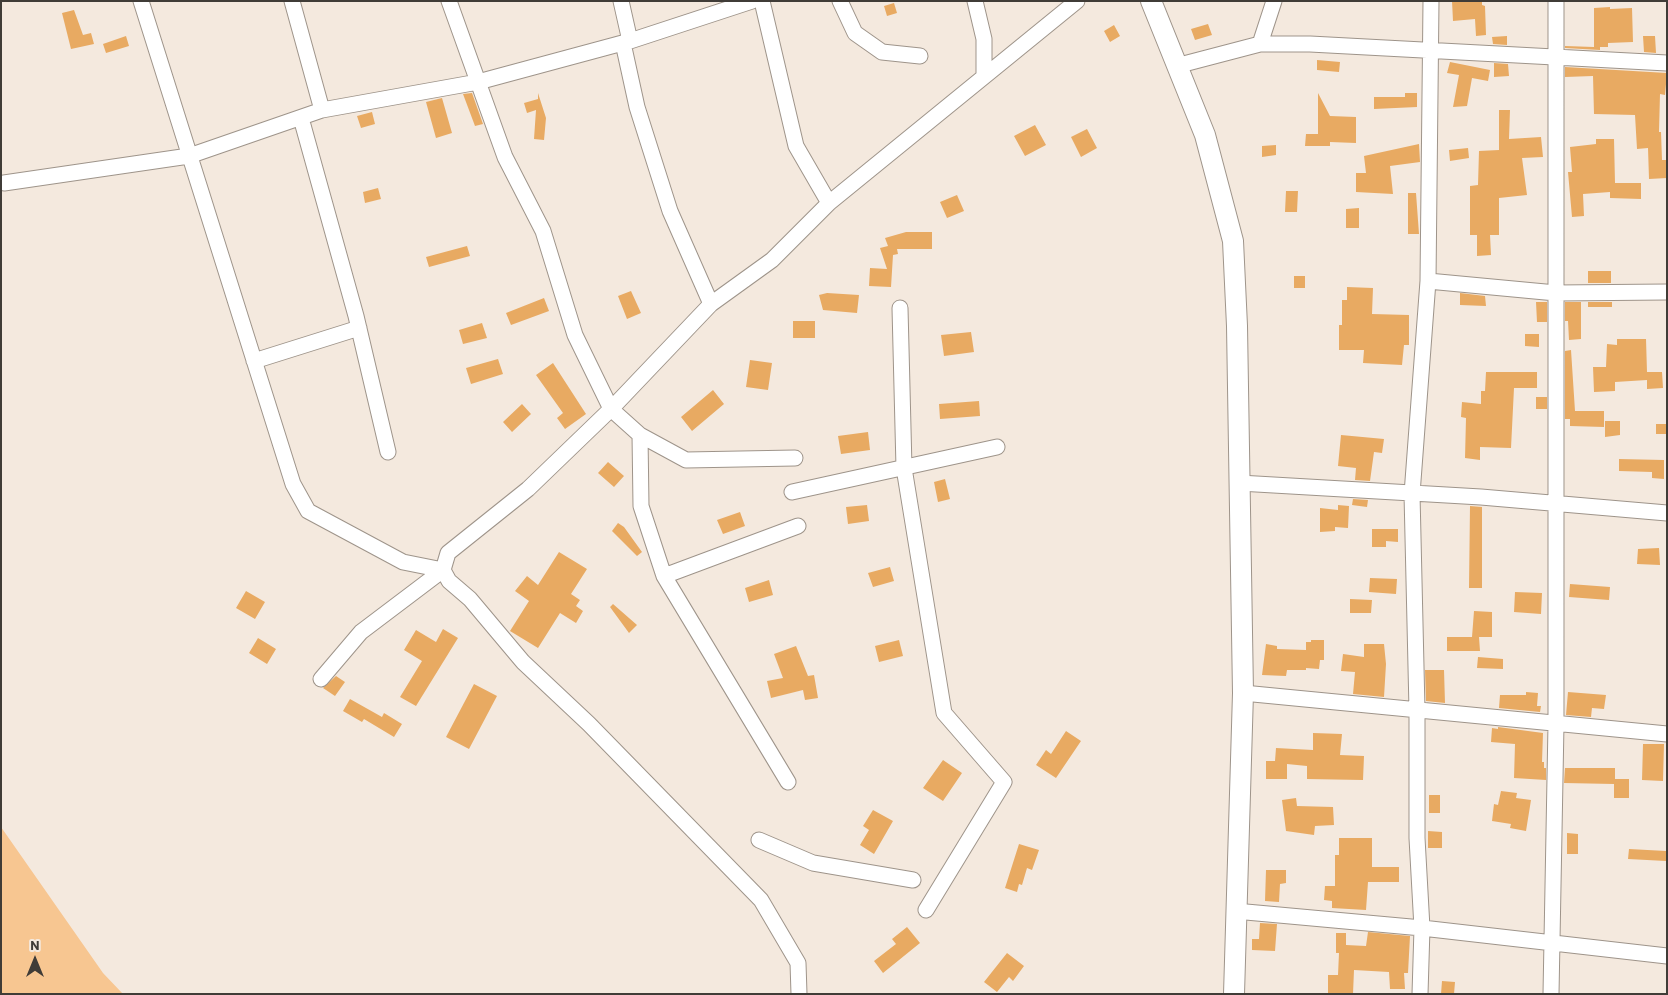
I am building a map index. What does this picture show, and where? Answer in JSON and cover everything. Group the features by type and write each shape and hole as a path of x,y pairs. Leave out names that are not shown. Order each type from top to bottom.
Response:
{"street":[{"path":"141,1 293,484 308,511 403,562 443,570"},
{"path":"292,1 322,110"},
{"path":"449,1 505,157 543,231 575,335 611,409 640,435 686,460 794,458"},
{"path":"621,1 637,107 670,211 711,304"},
{"path":"4,183 189,156 322,110 478,82 626,42 752,1"},
{"path":"762,1 796,146 829,203"},
{"path":"840,1 855,33 882,52 920,56"},
{"path":"975,1 984,39 984,76"},
{"path":"321,679 361,632 443,570 448,553 528,488 611,409 711,304 772,260 829,203 1078,1"},
{"path":"1151,1 1204,136 1233,241 1243,693 1234,994"},
{"path":"1260,44 1274,1"},
{"path":"1420,994 1422,928 1417,838 1417,710 1412,494 1428,281 1432,51 1431,1"},
{"path":"1551,994 1556,724 1554,502 1556,1"},
{"path":"1176,66 1260,44 1310,44 1667,63"},
{"path":"301,118 359,328 388,452"},
{"path":"1428,281 1556,292 1667,292"},
{"path":"900,308 904,468 944,713 1004,782 926,910"},
{"path":"254,361 359,328"},
{"path":"640,435 641,506 664,576 788,782"},
{"path":"792,492 997,447"},
{"path":"1239,483 1554,502 1667,513"},
{"path":"664,576 798,526"},
{"path":"443,570 449,581 470,599 523,662 589,724 761,900 798,963 799,994"},
{"path":"1243,693 1667,734"},
{"path":"759,840 813,863 913,880"},
{"path":"1235,911 1422,928 1667,956"}],"shaded area":[{"path":"1,827 103,973 123,994 1,994"}],"building":[{"path":"1452,1 1482,1 1482,5 1485,6 1486,35 1476,36 1475,19 1453,21"},
{"path":"894,3 897,13 887,16 884,6"},
{"path":"1610,7 1610,9 1632,8 1633,42 1608,43 1608,47 1600,47 1600,50 1565,48 1565,46 1594,47 1594,8"},
{"path":"74,10 83,35 91,33 94,44 71,49 62,13"},
{"path":"1208,24 1212,35 1195,40 1191,29"},
{"path":"1114,25 1120,36 1110,42 1104,31"},
{"path":"126,36 129,46 106,53 103,44"},
{"path":"1507,36 1507,45 1493,44 1492,37"},
{"path":"1643,36 1655,36 1656,53 1644,52"},
{"path":"1317,60 1340,62 1339,72 1317,70"},
{"path":"1450,62 1490,70 1488,81 1472,78 1467,106 1453,107 1459,75 1447,73"},
{"path":"1494,63 1508,64 1509,76 1494,77"},
{"path":"1565,67 1667,73 1665,95 1660,94 1659,132 1661,132 1662,160 1667,160 1667,178 1649,179 1648,148 1637,149 1635,115 1594,114 1593,76 1565,77"},
{"path":"472,93 483,124 475,126 463,94"},
{"path":"538,93 546,118 544,140 534,139 536,110 527,113 524,103 538,99"},
{"path":"1318,93 1330,116 1356,117 1356,143 1330,142 1330,146 1305,146 1306,134 1318,134"},
{"path":"1405,93 1417,93 1417,107 1374,109 1374,97 1405,97"},
{"path":"442,98 452,133 436,138 426,102"},
{"path":"1499,110 1510,110 1509,139 1541,137 1543,157 1522,158 1527,195 1499,198 1499,235 1490,235 1491,255 1477,256 1477,235 1470,235 1470,186 1478,185 1479,151 1499,150"},
{"path":"372,112 375,124 361,128 357,116"},
{"path":"1035,125 1046,145 1025,156 1014,136"},
{"path":"1087,129 1097,148 1081,157 1071,137"},
{"path":"1596,139 1614,139 1615,183 1641,183 1641,199 1610,198 1610,192 1583,194 1584,216 1572,217 1568,172 1572,172 1570,147 1596,144"},
{"path":"1419,144 1420,162 1390,166 1393,194 1356,192 1356,173 1366,173 1364,156"},
{"path":"1276,145 1276,155 1262,157 1262,146"},
{"path":"1468,148 1469,158 1450,161 1449,150"},
{"path":"378,188 381,199 365,203 363,192"},
{"path":"1286,191 1298,191 1297,212 1285,212"},
{"path":"1408,193 1416,193 1419,234 1408,234"},
{"path":"957,195 964,211 947,218 940,202"},
{"path":"1359,208 1359,228 1346,228 1346,209"},
{"path":"906,232 932,232 932,249 897,249 898,254 893,255 891,287 869,286 870,268 887,269 880,248 888,246 885,238"},
{"path":"467,246 470,256 429,267 426,257"},
{"path":"1588,271 1611,271 1611,283 1588,283"},
{"path":"1294,276 1305,276 1305,288 1294,288"},
{"path":"1347,287 1373,288 1372,314 1409,315 1409,345 1404,345 1402,365 1363,363 1364,350 1339,350 1342,300 1347,300"},
{"path":"631,291 641,313 627,319 618,296"},
{"path":"827,293 859,295 857,313 823,310 819,295"},
{"path":"1460,293 1485,296 1486,306 1460,305"},
{"path":"544,298 549,311 511,325 506,313"},
{"path":"1536,302 1547,302 1547,322 1537,322"},
{"path":"1565,302 1581,302 1581,339 1569,340 1568,321 1565,321"},
{"path":"1588,302 1612,302 1612,307 1588,307"},
{"path":"793,321 815,321 815,338 793,338"},
{"path":"482,323 487,338 463,344 459,330"},
{"path":"971,332 974,352 944,356 941,335"},
{"path":"1525,334 1539,334 1539,347 1525,346"},
{"path":"1617,339 1646,339 1647,372 1662,372 1663,388 1647,389 1647,380 1615,382 1615,391 1594,392 1593,367 1606,367 1607,344 1617,345"},
{"path":"1571,350 1575,411 1604,411 1604,427 1570,426 1570,419 1565,419 1565,351"},
{"path":"498,359 503,374 471,384 466,368"},
{"path":"750,360 772,363 768,390 746,387"},
{"path":"553,363 586,414 565,429 557,418 563,413 536,375"},
{"path":"1486,372 1537,372 1537,388 1514,388 1511,448 1480,447 1480,460 1465,458 1466,418 1461,417 1462,402 1481,404 1481,391 1485,391"},
{"path":"713,390 724,404 692,431 681,417"},
{"path":"1536,397 1547,397 1547,409 1536,409"},
{"path":"979,401 980,416 940,419 939,404"},
{"path":"522,404 531,414 512,432 503,422"},
{"path":"1605,421 1620,421 1620,435 1605,437"},
{"path":"1656,424 1667,424 1667,434 1656,434"},
{"path":"868,432 870,450 841,454 838,436"},
{"path":"1341,435 1384,439 1382,453 1374,452 1370,481 1355,480 1356,468 1338,466"},
{"path":"1619,459 1664,460 1664,479 1652,478 1652,472 1619,471"},
{"path":"608,462 624,476 614,487 598,473"},
{"path":"945,479 950,499 938,502 934,482"},
{"path":"1353,499 1368,500 1367,507 1352,505"},
{"path":"867,505 869,521 848,524 846,507"},
{"path":"1338,505 1349,506 1348,528 1335,527 1335,531 1320,532 1320,508 1338,510"},
{"path":"1470,506 1482,507 1482,588 1469,588"},
{"path":"740,512 745,526 723,534 717,520"},
{"path":"618,523 624,527 642,552 637,556 612,531"},
{"path":"1372,529 1398,529 1398,542 1386,541 1386,547 1372,547"},
{"path":"1659,548 1660,565 1637,564 1638,549"},
{"path":"559,552 587,569 571,594 580,600 576,606 583,611 576,623 560,613 538,648 510,631 529,601 515,591 527,576 538,585"},
{"path":"890,567 894,581 873,587 868,573"},
{"path":"1370,578 1397,579 1396,594 1369,592"},
{"path":"769,580 773,595 749,602 745,588"},
{"path":"1570,584 1610,587 1609,600 1569,597"},
{"path":"246,591 265,602 255,619 236,608"},
{"path":"1515,592 1542,593 1541,614 1514,612"},
{"path":"1350,599 1372,600 1371,613 1350,613"},
{"path":"613,604 637,625 629,633 610,607"},
{"path":"1474,611 1492,612 1492,637 1472,637"},
{"path":"443,629 458,638 416,706 400,697 422,661 404,650 416,630 436,642"},
{"path":"1447,637 1479,637 1480,651 1447,651"},
{"path":"258,638 276,649 267,664 249,653"},
{"path":"899,640 903,656 879,662 875,646"},
{"path":"1311,640 1324,640 1324,660 1320,660 1319,669 1287,670 1286,676 1262,675 1266,644 1277,646 1277,649 1306,650 1306,642 1311,642"},
{"path":"1364,644 1384,644 1386,664 1384,697 1353,694 1355,672 1341,671 1343,654 1364,657"},
{"path":"796,646 808,676 814,675 818,698 805,700 803,690 771,698 767,681 783,678 774,654"},
{"path":"1478,657 1503,659 1503,669 1477,668"},
{"path":"1425,670 1444,670 1445,703 1426,701"},
{"path":"336,676 345,682 335,696 323,688"},
{"path":"474,684 497,696 469,749 446,737"},
{"path":"1526,692 1538,693 1537,706 1541,706 1540,712 1499,708 1500,695 1526,695"},
{"path":"1568,692 1606,695 1604,709 1592,708 1591,717 1566,715"},
{"path":"350,699 382,717 384,713 402,724 394,737 364,719 362,722 343,711"},
{"path":"1498,727 1543,733 1542,762 1544,762 1544,768 1546,768 1546,780 1514,778 1515,744 1491,742 1492,728 1498,729"},
{"path":"1066,731 1081,741 1056,778 1036,765 1046,750 1051,754"},
{"path":"1313,733 1342,734 1340,755 1364,756 1363,780 1307,779 1307,766 1287,764 1287,779 1266,779 1266,761 1275,761 1276,748 1313,750"},
{"path":"1643,744 1664,744 1663,781 1642,780"},
{"path":"943,760 962,773 943,801 923,788"},
{"path":"1565,768 1615,768 1615,779 1629,779 1629,798 1614,798 1614,784 1564,783"},
{"path":"1501,791 1517,793 1516,798 1531,800 1526,831 1510,828 1511,824 1492,821 1494,804 1498,805"},
{"path":"1429,795 1440,795 1440,813 1429,813"},
{"path":"1296,798 1297,806 1333,807 1334,825 1315,826 1314,835 1286,831 1282,800"},
{"path":"873,810 893,821 874,854 860,845 869,830 863,826"},
{"path":"1428,831 1442,832 1442,848 1428,848"},
{"path":"1567,833 1578,834 1578,854 1567,854"},
{"path":"1339,838 1372,838 1372,867 1399,867 1399,882 1368,882 1366,910 1332,908 1332,901 1324,900 1325,886 1335,886 1335,855 1339,855"},
{"path":"1019,844 1039,850 1032,870 1027,868 1022,885 1019,884 1017,892 1005,888"},
{"path":"1629,849 1666,851 1666,861 1628,859"},
{"path":"1266,870 1286,870 1286,883 1280,884 1279,902 1265,901"},
{"path":"1260,923 1277,924 1275,951 1252,950 1252,939 1259,939"},
{"path":"907,927 920,943 883,973 874,961 896,944 892,939"},
{"path":"1368,932 1410,936 1408,973 1404,973 1405,989 1390,989 1389,972 1354,970 1353,994 1328,994 1328,975 1338,975 1339,953 1336,953 1336,933 1346,933 1346,945 1366,946"},
{"path":"1007,953 1024,966 1013,981 1009,977 997,992 984,982"},
{"path":"1442,981 1455,982 1454,994 1441,994"}]}
